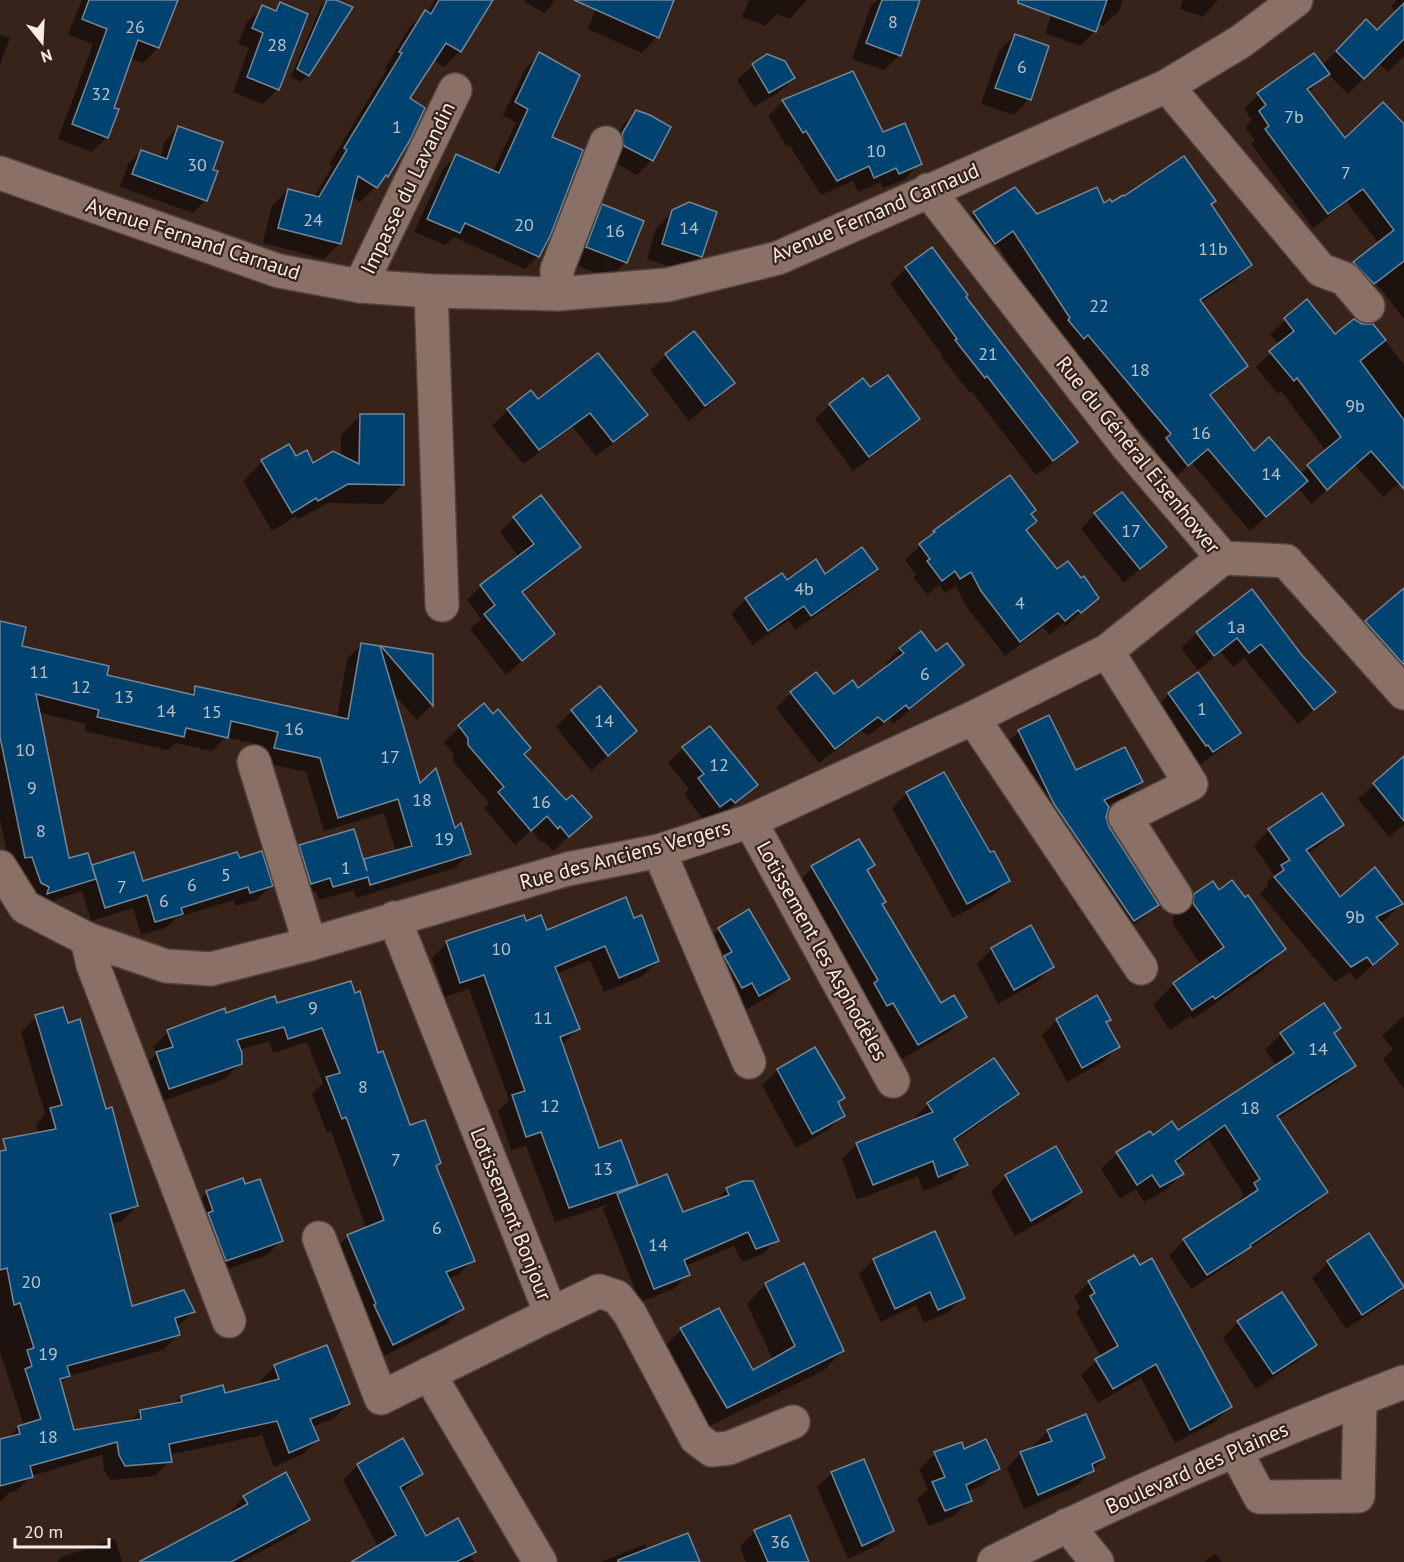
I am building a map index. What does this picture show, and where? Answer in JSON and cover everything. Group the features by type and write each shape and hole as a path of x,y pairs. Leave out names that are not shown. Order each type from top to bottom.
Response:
{"street":[{"name":"Avenue Fernand Carnaud","path":"0,173 279,272 360,286 431,291 558,294 668,285 778,258 1167,86 1240,42 1296,0"},
{"path":"1167,86 1321,270 1345,279 1368,306"},
{"name":"Impasse du Lavandin","path":"360,286 455,90"},
{"path":"558,294 557,270 606,143"},
{"name":"Rue du Général Eisenhower","path":"928,190 1128,447 1223,558 1286,561 1400,679"},
{"path":"431,291 442,605"},
{"name":"Rue des Anciens Vergers","path":"0,867 25,907 87,939 166,966 211,969 310,944 568,869 659,850 750,821 973,718 1107,651 1223,558"},
{"path":"1107,651 1191,784 1125,817 1176,897"},
{"path":"973,718 1142,968"},
{"path":"254,762 310,944"},
{"name":"Lotissement les Asphodèles","path":"750,821 893,1081"},
{"path":"659,850 749,1062"},
{"name":"Lotissement Bonjour","path":"319,1238 381,1398 551,1314 394,918"},
{"path":"87,939 93,965 229,1321"},
{"path":"551,1314 599,1292 617,1297 630,1314 696,1438 712,1450 729,1448 793,1422"},
{"path":"429,1374 540,1562"},
{"name":"Boulevard des Plaines","path":"994,1562 1067,1524 1234,1450 1404,1382"},
{"path":"1234,1450 1260,1497 1358,1496 1360,1399"},
{"path":"1067,1524 1097,1562"}],"building":[{"path":"89,0 178,0 159,48 138,40 114,108 119,109 108,138 72,124 107,29 82,19"},
{"path":"327,0 336,0 353,7 309,76 297,69"},
{"path":"439,0 493,0 461,52 446,43 410,98 425,108 410,140 388,177 386,175 377,188 358,176 341,244 278,228 288,189 319,197 347,150 344,148 402,53 399,52 425,10 431,14"},
{"path":"574,0 674,0 659,38"},
{"path":"882,0 920,0 901,56 866,43"},
{"path":"1018,0 1107,0 1096,32 1018,3"},
{"path":"280,2 308,14 279,90 247,77 263,33 252,28 262,5 276,11"},
{"path":"1404,3 1404,39 1364,79 1336,51 1366,19 1377,30"},
{"path":"1015,34 1049,46 1031,100 995,88"},
{"path":"539,52 580,75 552,137 583,150 551,234 539,257 465,223 460,233 427,219 456,154 499,173 528,109 515,102"},
{"path":"1314,53 1330,74 1307,89 1345,138 1383,102 1404,124 1404,261 1374,284 1353,262 1394,230 1363,189 1328,214 1265,129 1269,126 1259,111 1266,105 1257,93"},
{"path":"767,54 785,61 795,78 769,93 752,64"},
{"path":"853,71 883,132 905,123 922,164 899,174 896,168 874,178 869,166 837,181 806,131 803,133 782,100"},
{"path":"636,110 671,127 653,161 624,146 622,134"},
{"path":"178,126 223,142 213,170 218,171 207,201 132,174 141,150 167,159"},
{"path":"1184,156 1216,201 1211,204 1252,265 1200,300 1248,366 1210,395 1254,451 1269,437 1308,481 1266,517 1208,449 1188,466 1166,438 1171,434 1088,335 1084,339 1068,320 1070,318 1013,231 995,244 973,212 1015,187 1037,214 1097,187 1104,203 1110,199 1112,202"},
{"path":"689,202 717,212 702,257 662,244 672,210"},
{"path":"602,204 644,221 627,263 586,247"},
{"path":"932,247 968,295 966,297 1078,442 1053,461 987,376 985,378 955,340 957,339 905,267"},
{"path":"1307,299 1335,334 1354,319 1362,324 1373,324 1386,340 1360,361 1404,420 1404,489 1371,451 1327,490 1307,465 1341,437 1297,378 1294,381 1269,351 1294,331 1284,318"},
{"path":"694,331 735,383 705,406 665,354"},
{"path":"598,353 648,415 613,442 590,413 539,450 507,409 531,390 538,399"},
{"path":"888,375 920,419 869,457 829,404 863,378 870,387"},
{"path":"360,414 404,414 404,485 348,484 318,501 316,498 292,513 261,460 289,444 296,456 307,450 313,463 333,451 359,464"},
{"path":"1010,475 1036,510 1031,514 1037,521 1026,530 1057,569 1068,561 1081,578 1084,576 1099,598 1081,613 1078,610 1065,621 1058,613 1020,642 981,591 971,572 960,579 955,571 942,581 927,561 930,559 919,544 935,532 933,531"},
{"path":"1122,492 1167,547 1140,569 1094,513"},
{"path":"541,495 581,547 522,592 555,634 522,661 484,614 495,605 480,585 534,544 513,517"},
{"path":"862,547 878,569 811,616 804,606 768,631 745,598 782,573 787,580 816,559 825,574"},
{"path":"1404,588 1404,665 1365,621"},
{"path":"1252,589 1301,654 1336,692 1314,710 1261,644 1249,653 1237,638 1214,656 1196,632"},
{"path":"0,621 26,627 22,646 109,666 107,675 194,695 195,686 348,719 361,643 380,646 420,783 436,768 455,828 461,823 471,854 370,885 368,877 333,887 330,878 311,884 299,845 354,829 367,871 364,859 412,846 398,799 338,818 320,758 274,748 278,732 231,721 228,738 186,728 184,737 97,717 99,710 36,694 69,858 88,853 96,879 47,894 49,887 41,883 32,857 25,858 0,737"},
{"path":"921,631 936,651 947,643 964,665 909,709 906,705 884,722 878,717 835,749 790,692 816,672 834,694 853,680 858,688 904,653 899,648"},
{"path":"381,646 433,654 433,706"},
{"path":"1198,672 1241,733 1213,752 1208,745 1206,746 1168,693"},
{"path":"600,686 637,731 608,756 571,710"},
{"path":"484,703 493,714 498,709 531,748 524,754 566,800 572,795 592,817 569,837 560,826 558,829 547,816 531,831 498,792 504,787 468,745 468,738 458,725"},
{"path":"1049,715 1076,770 1125,747 1143,782 1104,800 1109,807 1106,817 1109,827 1159,905 1134,921 1054,804 1018,730"},
{"path":"710,726 758,785 735,803 731,799 720,807 698,778 704,774 682,747"},
{"path":"1404,756 1404,821 1373,783"},
{"path":"944,772 990,852 994,851 1010,881 967,904 906,792"},
{"path":"1322,793 1344,825 1306,850 1340,897 1375,867 1403,904 1376,917 1398,944 1373,965 1367,957 1351,967 1274,877 1284,870 1281,865 1290,860 1268,829"},
{"path":"859,839 875,865 867,870 886,902 882,904 941,1003 954,995 967,1017 918,1045 893,1003 887,1006 874,983 878,980 811,866"},
{"path":"262,851 273,886 250,893 248,887 181,908 183,914 155,922 147,895 105,908 92,865 134,852 143,881 237,852 240,858"},
{"path":"1232,880 1245,897 1248,895 1286,949 1215,999 1213,996 1192,1010 1173,983 1224,947 1193,903 1194,894 1213,881 1219,890"},
{"path":"626,897 634,918 642,915 659,961 619,978 605,946 555,967 580,1029 560,1037 599,1148 621,1140 638,1185 569,1208 541,1132 526,1137 512,1095 525,1091 484,975 460,983 446,941 524,915 526,921 541,915 547,930"},
{"path":"749,909 790,979 759,996 752,983 742,988 724,956 732,952 718,928"},
{"path":"1031,925 1054,967 1014,990 991,948"},
{"path":"351,981 355,993 360,991 378,1053 383,1051 410,1125 425,1120 441,1163 436,1166 475,1261 446,1272 464,1309 393,1345 374,1305 376,1304 347,1235 384,1220 346,1117 342,1119 326,1077 340,1073 322,1028 288,1039 284,1027 237,1040 242,1053 242,1064 169,1089 156,1052 173,1047 167,1030 225,1008 226,1013 275,996 277,1003"},
{"path":"1097,995 1111,1020 1106,1022 1120,1047 1082,1068 1056,1019"},
{"path":"1324,1003 1341,1028 1334,1033 1356,1066 1277,1116 1328,1192 1207,1275 1183,1239 1258,1190 1254,1183 1260,1179 1225,1125 1175,1161 1184,1174 1160,1187 1152,1175 1137,1185 1116,1152 1150,1131 1153,1135 1172,1121 1178,1130 1294,1053 1280,1033"},
{"path":"63,1007 68,1023 80,1019 106,1109 112,1107 138,1206 110,1214 132,1306 184,1290 195,1312 175,1318 180,1335 67,1366 70,1376 60,1379 74,1430 141,1419 140,1410 182,1402 181,1396 223,1385 225,1393 279,1379 274,1365 327,1345 350,1404 310,1419 319,1440 289,1453 277,1421 169,1444 172,1462 125,1466 119,1455 117,1442 30,1466 33,1477 0,1486 0,1439 20,1434 18,1426 41,1419 25,1369 32,1366 27,1350 34,1348 20,1303 14,1305 7,1268 0,1270 0,1151 6,1150 3,1139 56,1129 50,1108 62,1105 35,1015"},
{"path":"815,1047 845,1098 838,1102 845,1116 812,1134 777,1069"},
{"path":"994,1058 1019,1094 954,1139 968,1165 938,1177 933,1161 873,1185 856,1143 933,1112 927,1103"},
{"path":"1056,1146 1082,1192 1031,1221 1005,1175"},
{"path":"667,1174 683,1212 729,1195 726,1188 743,1181 753,1181 779,1241 756,1249 748,1232 684,1260 690,1275 654,1289 617,1194"},
{"path":"243,1178 245,1184 260,1179 283,1241 226,1261 208,1213 213,1211 206,1191"},
{"path":"935,1231 965,1298 938,1310 930,1292 895,1309 873,1259"},
{"path":"1369,1233 1404,1287 1362,1315 1327,1261"},
{"path":"1134,1255 1140,1265 1152,1258 1232,1407 1190,1430 1156,1364 1113,1389 1095,1359 1118,1346 1090,1296 1095,1293 1088,1281"},
{"path":"804,1263 844,1351 727,1408 680,1328 719,1308 753,1370 795,1346 765,1283"},
{"path":"1282,1292 1317,1345 1273,1374 1237,1321"},
{"path":"1086,1414 1105,1458 1092,1464 1094,1471 1038,1495 1020,1452 1052,1441 1047,1430"},
{"path":"403,1438 423,1474 400,1487 426,1536 458,1518 476,1552 456,1562 351,1562 396,1535 357,1464"},
{"path":"986,1439 1000,1469 966,1485 972,1501 945,1511 932,1482 945,1477 934,1452 962,1442 964,1449"},
{"path":"864,1459 894,1531 862,1546 831,1472"},
{"path":"286,1472 310,1520 231,1562 139,1562 248,1504 243,1496"},
{"path":"790,1515 809,1562 768,1562 754,1530"},
{"path":"688,1533 700,1562 618,1562 618,1560"}]}
